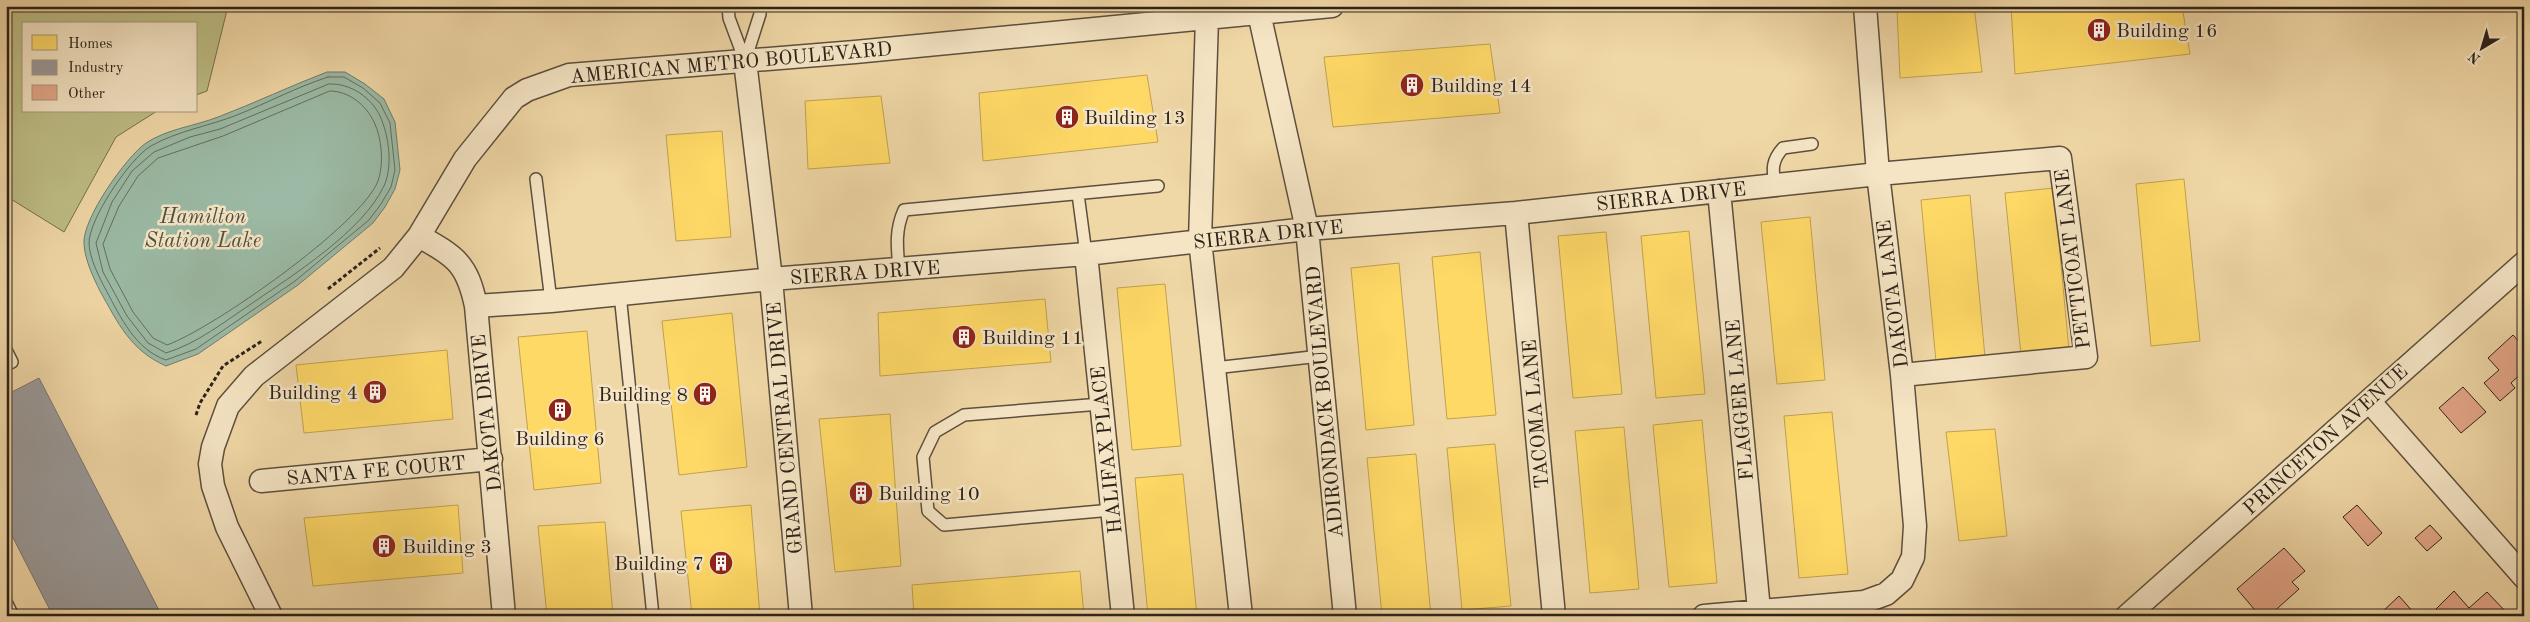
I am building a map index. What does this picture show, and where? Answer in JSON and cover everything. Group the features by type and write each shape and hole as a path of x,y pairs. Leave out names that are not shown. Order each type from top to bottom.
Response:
{"street":[{"name":"AMERICAN METRO BOULEVARD","path":"271,616 227,527 213,486 210,464 213,447 228,406 254,376 393,268 418,236 465,158 514,98 526,90 569,75 745,61 1332,6"},
{"name":"DAKOTA LANE","path":"1759,610 1864,602 1886,594 1902,580 1913,557 1915,526 1902,375 1878,174 1865,6"},
{"name":"ADIRONDACK BOULEVARD","path":"1259,13 1307,229 1345,616"},
{"path":"1207,18 1200,240 1241,616"},
{"name":"GRAND CENTRAL DRIVE","path":"745,61 771,279 801,616"},
{"name":"SIERRA DRIVE","path":"476,306 551,301 771,279 1086,254 1307,229 1516,213 1878,174 2060,158"},
{"name":"PETTICOAT LANE","path":"1902,375 2086,357 2060,158"},
{"name":"FLAGGER LANE","path":"1719,191 1759,610"},
{"name":"TACOMA LANE","path":"1516,213 1554,616"},
{"name":"DAKOTA DRIVE","path":"418,236 446,251 460,263 471,281 476,306 504,616"},
{"name":"HALIFAX PLACE","path":"1086,254 1123,616"},
{"name":"PRINCETON AVENUE","path":"2127,616 2524,263"},
{"path":"2369,400 2524,577"},
{"name":"SANTA FE COURT","path":"261,481 491,459"},
{"path":"1704,616 1759,610"}],"lane":[{"path":"728,6 729,18 745,61"},
{"path":"745,61 760,14 760,6"},
{"path":"1775,185 1772,168 1775,156 1783,148 1812,144"},
{"path":"536,179 551,301"},
{"path":"899,269 896,238 898,224 904,210 1158,186"},
{"path":"1078,194 1086,254"},
{"path":"620,294 653,616"},
{"path":"6,350 12,362 6,365"},
{"path":"1214,368 1320,356"},
{"path":"1101,404 964,415 935,432 924,457 928,511 944,524 1112,510"},
{"path":"6,602 13,616"}],"path":[{"path":"323,293 382,247"},
{"path":"196,415 200,402 223,366 264,339"}],"green space":[{"path":"6,6 228,6 207,91 198,94 198,22 22,22 22,112 155,112 116,137 64,232 6,196"}],"water":[{"name":"Hamilton Station Lake","path":"327,72 345,72 365,84 384,99 395,122 400,170 395,189 373,223 298,285 198,354 166,366 143,352 119,325 100,291 90,268 84,244 85,233 97,205 128,161 138,150 154,138 218,117"}],"building: Homes":[{"path":"1974,6 1982,72 1900,78 1897,10"},
{"name":"Building 16","path":"2011,6 2182,6 2190,54 2015,74"},
{"name":"Building 14","path":"1490,44 1500,113 1333,127 1324,57"},
{"name":"Building 13","path":"1147,75 1158,142 983,161 979,93"},
{"path":"881,96 890,163 808,169 805,101"},
{"path":"722,131 731,237 676,241 666,135"},
{"path":"2184,179 2200,341 2151,346 2136,184"},
{"path":"2054,188 2069,351 2021,355 2005,193"},
{"path":"1970,195 1985,357 1936,362 1921,200"},
{"path":"1810,217 1825,380 1777,384 1761,222"},
{"path":"1689,231 1705,394 1656,398 1641,236"},
{"path":"1606,232 1622,394 1573,398 1558,236"},
{"path":"1480,252 1496,415 1447,419 1432,257"},
{"path":"1399,263 1414,425 1366,430 1351,268"},
{"path":"1165,284 1181,446 1132,450 1117,288"},
{"name":"Building 11","path":"1045,299 1051,362 880,376 878,313"},
{"name":"Building 8","path":"732,313 747,467 679,475 662,321"},
{"name":"Building 6","path":"587,331 601,483 534,490 518,337"},
{"name":"Building 4","path":"447,350 453,419 304,433 296,365"},
{"path":"1832,412 1848,574 1799,578 1784,416"},
{"name":"Building 10","path":"890,414 901,566 835,572 819,419"},
{"path":"1702,420 1717,583 1669,587 1653,425"},
{"path":"1624,427 1639,589 1590,593 1575,431"},
{"path":"1995,429 2007,536 1959,541 1946,432"},
{"path":"1495,444 1511,606 1462,610 1447,448"},
{"path":"1416,454 1431,616 1382,616 1367,458"},
{"path":"1183,474 1197,616 1148,616 1135,478"},
{"name":"Building 3","path":"458,505 463,573 313,586 304,518"},
{"name":"Building 7","path":"751,505 760,616 692,616 681,511"},
{"path":"605,522 613,616 547,616 538,526"},
{"path":"1080,571 1084,616 914,616 912,585"}],"building: Industry":[{"path":"39,378 162,616 54,616 52,614 6,524 6,395"}],"building: Other":[{"path":"2513,335 2524,347 2524,371 2511,383 2515,388 2500,401 2484,383 2499,370 2488,358"},
{"path":"2463,387 2486,412 2461,433 2439,408"},
{"path":"2357,505 2382,533 2368,546 2343,517"},
{"path":"2430,525 2442,538 2427,551 2415,538"},
{"path":"2284,548 2305,571 2292,582 2299,589 2269,616 2260,616 2237,589"},
{"path":"2454,591 2469,608 2487,592 2507,613 2504,616 2442,616 2436,609"},
{"path":"2399,596 2415,614 2413,616 2383,616 2381,613"}],"place":[{"name":"Building 16","path":"2099,30"},
{"name":"Building 14","path":"1412,85"},
{"name":"Building 13","path":"1067,117"},
{"name":"Building 11","path":"964,337"},
{"name":"Building 4","path":"375,392"},
{"name":"Building 8","path":"705,394"},
{"name":"Building 6","path":"560,410"},
{"name":"Building 10","path":"861,493"},
{"name":"Building 3","path":"384,546"},
{"name":"Building 7","path":"721,563"}]}
